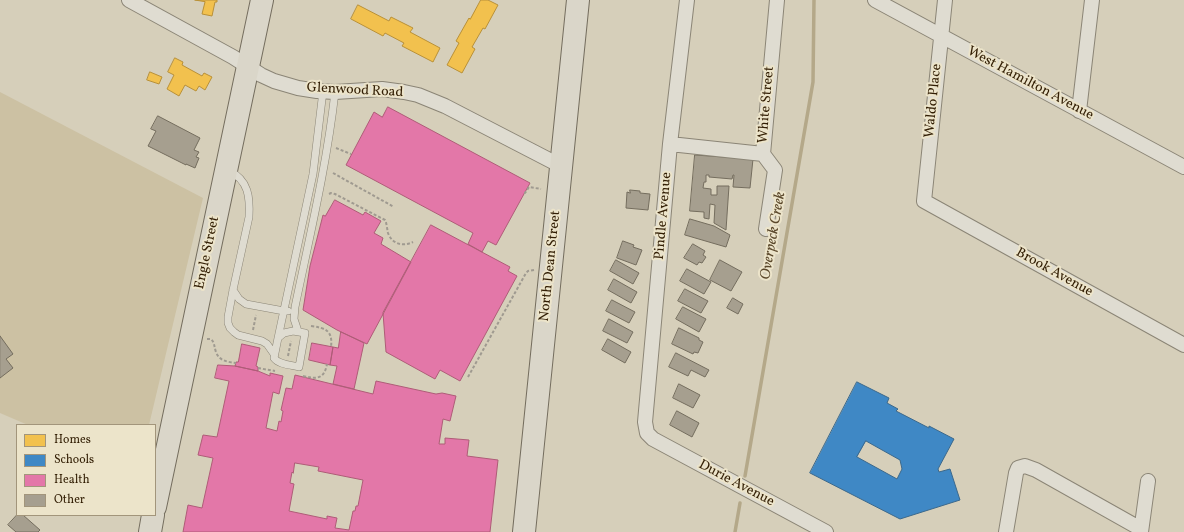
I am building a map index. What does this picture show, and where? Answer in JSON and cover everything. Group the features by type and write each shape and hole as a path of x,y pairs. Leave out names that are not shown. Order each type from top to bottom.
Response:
{"main road":[{"name":"Engle Street","path":"156,502 262,0"},
{"name":"North Dean Street","path":"524,532 578,0"},
{"path":"150,532 153,516"}],"street":[{"name":"Glenwood Road","path":"129,0 234,57 266,77 291,86 311,90 329,92 382,89 404,92 425,98 445,106 561,166"},
{"name":"Pindle Avenue","path":"647,433 645,422 670,144 687,0"},
{"name":"White Street","path":"766,229 775,170 763,154 777,0"},
{"name":"West Hamilton Avenue","path":"875,0 1184,167"},
{"name":"Waldo Place","path":"924,201 945,0"},
{"path":"1079,111 1092,0"},
{"path":"670,144 763,154"},
{"name":"Brook Avenue","path":"924,201 1184,345"},
{"name":"Durie Avenue","path":"647,433 653,439 826,532"},
{"path":"1006,532 1018,468 1025,466 1036,470 1141,530 1148,481"}],"lane":[{"path":"298,331 294,319 295,307 322,179 331,126 329,92"},
{"path":"278,338 284,333 293,331 305,333 299,367 275,360 274,354 329,92"},
{"path":"226,169 236,174 241,179 245,186 249,200 249,217 233,290 228,322 230,328 238,335 262,341 267,344 274,354"},
{"path":"233,290 242,302 246,304 284,311 295,307"}],"path":[{"path":"333,149 338,148 351,154"},
{"path":"331,170 334,174 394,207"},
{"path":"525,192 529,187 543,189"},
{"path":"327,195 331,193 335,194 384,219 387,222 390,237 396,243 404,245 413,242"},
{"path":"468,377 526,273 528,271 538,269"},
{"path":"252,338 258,306"},
{"path":"306,325 323,328 328,331 332,339 331,346"},
{"path":"288,358 292,338"},
{"path":"206,339 212,340 219,358 227,362 236,363"}],"shaded area":[{"path":"0,92 203,198 149,424 26,424 0,413"}],"building: Homes":[{"path":"195,0 217,0 217,2 215,2 212,16 202,14 205,2"},
{"path":"481,0 488,0 498,5 485,29 483,28 472,47 475,49 462,73 447,65 459,43 456,41"},
{"path":"358,5 389,21 391,17 413,28 410,32 440,48 433,62 402,46 404,43 385,33 383,36 351,19"},
{"path":"175,58 183,62 182,65 202,76 204,73 212,77 205,90 199,86 196,91 185,85 179,96 167,89 174,75 168,72"},
{"path":"150,72 162,77 159,84 147,80"}],"building: Schools":[{"path":"857,382 889,398 887,403 898,409 896,411 954,439 938,469 939,472 950,469 960,500 900,519 810,473","holes":["866,441 900,460 902,469 897,479 857,457"]}],"building: Health":[{"path":"388,107 530,183 496,245 488,241 482,252 468,244 473,233 346,165 374,112 382,117"},
{"path":"335,200 363,215 365,212 381,221 374,233 383,238 381,244 411,262 367,344 337,330 303,310 310,266 323,215 325,216"},
{"path":"431,225 510,267 508,271 517,276 460,381 440,370 435,379 386,352 383,313"},
{"path":"341,332 364,343 354,389 333,384 337,366 330,365 333,347 338,348"},
{"path":"312,343 333,347 330,365 309,360"},
{"path":"242,344 260,348 256,366 258,367 258,371 235,366 236,362 238,362"},
{"path":"218,365 235,366 258,371 270,376 270,373 283,376 279,394 273,392 266,428 277,431 279,421 281,422 283,411 281,410 286,388 292,389 295,375 373,394 376,381 436,394 442,393 456,396 450,421 443,419 439,444 445,444 445,438 469,440 467,456 498,460 490,532 183,532 188,505 202,508 213,458 198,455 203,435 217,437 229,381 215,378","holes":["295,463 319,467 318,471 363,480 358,506 356,506 355,511 353,511 349,530 335,528 337,518 327,516 327,519 289,511 294,484 290,483"]}],"building: Other":[{"path":"158,116 200,138 194,150 199,152 196,157 199,158 195,168 148,146 156,131 151,129"},
{"path":"695,155 753,159 750,188 733,187 734,175 732,179 709,177 709,175 706,175 706,182 704,182 703,188 711,189 711,195 717,195 717,186 729,186 726,230 714,223 715,205 710,204 709,219 704,218 704,212 690,211"},
{"path":"630,190 650,194 648,210 626,208 627,192 630,193"},
{"path":"690,219 714,226 730,235 726,247 685,235"},
{"path":"623,241 642,250 636,265 617,258"},
{"path":"693,244 705,251 703,255 706,257 702,263 699,262 697,265 684,258"},
{"path":"616,260 639,273 633,284 610,271"},
{"path":"720,260 742,272 731,291 710,280"},
{"path":"687,269 711,282 704,294 680,281"},
{"path":"614,279 637,292 631,303 608,290"},
{"path":"685,289 708,301 701,313 678,301"},
{"path":"733,298 743,304 738,314 727,308"},
{"path":"612,300 635,312 629,323 606,311"},
{"path":"683,307 706,319 699,332 676,319"},
{"path":"609,319 633,332 627,343 603,331"},
{"path":"679,328 699,338 699,340 703,342 698,353 694,352 693,354 672,344"},
{"path":"0,336 13,354 6,359 13,368 0,378"},
{"path":"608,339 631,352 625,363 602,350"},
{"path":"676,353 709,370 705,377 691,370 688,376 669,367"},
{"path":"679,384 700,395 693,408 673,398"},
{"path":"677,411 699,423 692,437 670,425"},
{"path":"16,516 24,516 40,530 38,532 16,532 8,525"}],"waterway":[{"name":"Overpeck Creek","path":"745,476 813,82 814,0"},
{"name":"Overpeck Creek","path":"735,532 740,503"}]}
